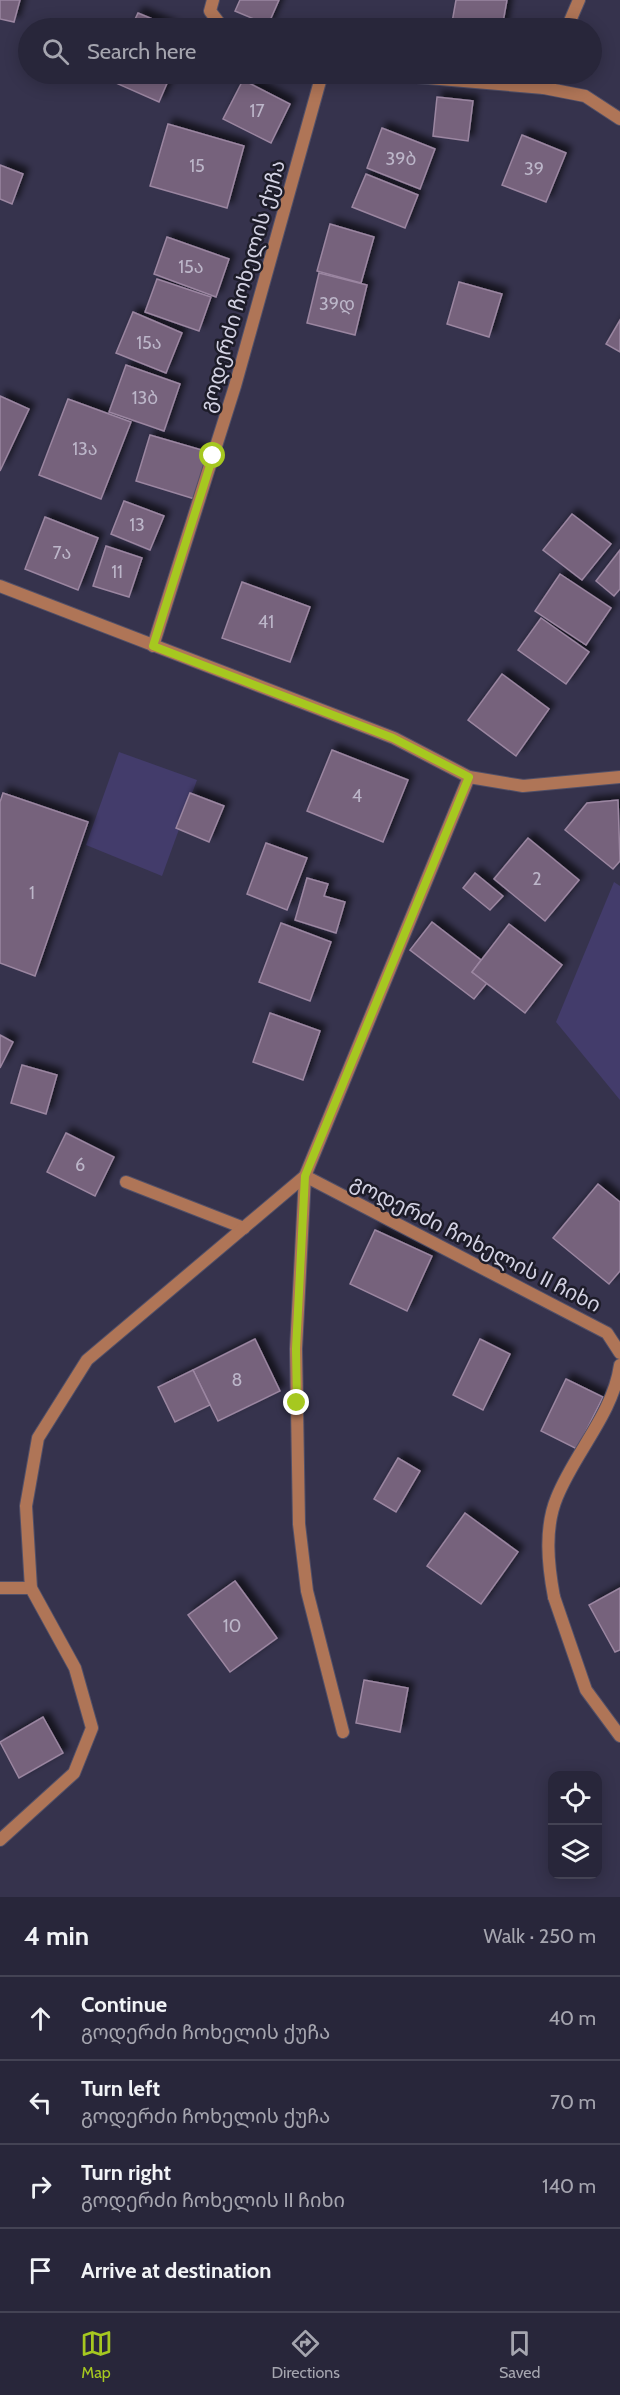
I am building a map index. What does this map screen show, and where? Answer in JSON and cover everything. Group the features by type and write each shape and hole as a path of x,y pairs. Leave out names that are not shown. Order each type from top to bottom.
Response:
{"street":[{"path":"213,0 210,12 215,18"},
{"path":"571,18 579,0"},
{"name":"გოდერძი ჩოხელის ქუჩა","path":"153,646 235,386 319,84"},
{"path":"498,84 544,88 585,96 620,119"},
{"path":"544,88 545,84"},
{"path":"0,586 393,738 469,777 523,786 620,777"},
{"path":"343,1732 308,1591 299,1524 296,1349 305,1176 469,777"},
{"path":"0,1840 74,1773 92,1728 75,1668 32,1588 26,1506 38,1438 87,1360 305,1176"},
{"name":"გოდერძი ჩოხელის II ჩიხი","path":"305,1176 607,1333 620,1353"},
{"path":"126,1182 244,1228"},
{"path":"607,1333 620,1340"},
{"path":"620,1365 617,1387 556,1498 547,1554 554,1597 586,1690 620,1736"},
{"path":"0,1588 32,1588"}],"shaded area":[{"path":"119,752 197,780 162,876 86,845"},
{"path":"614,882 620,886 620,1100 556,1022"}],"building":[{"path":"0,0 20,0 14,22 0,19"},
{"path":"240,0 279,0 271,18 252,18 235,11"},
{"path":"456,0 507,0 504,18 453,18"},
{"path":"138,13 150,18 136,18"},
{"path":"118,84 167,84 159,102"},
{"path":"241,84 251,84 290,104 271,143 223,119"},
{"path":"437,97 473,101 468,141 433,136"},
{"path":"168,124 244,146 227,208 150,186"},
{"path":"382,128 435,149 420,189 367,168"},
{"path":"522,135 566,153 546,202 502,185"},
{"path":"0,165 23,174 12,204 0,199"},
{"path":"366,174 418,195 405,228 352,207"},
{"path":"330,224 374,237 361,283 317,271"},
{"path":"167,237 229,259 216,297 154,274"},
{"path":"319,273 367,285 355,335 307,323"},
{"path":"157,279 211,297 199,331 145,312"},
{"path":"459,282 502,294 489,337 447,324"},
{"path":"133,312 182,333 166,373 116,353"},
{"path":"620,320 620,352 606,344"},
{"path":"126,365 180,384 164,431 109,412"},
{"path":"0,396 29,409 0,471"},
{"path":"68,399 131,422 101,499 39,475"},
{"path":"150,435 212,453 198,500 136,481"},
{"path":"124,501 164,516 150,550 111,534"},
{"path":"572,514 611,544 582,580 543,550"},
{"path":"45,517 98,538 78,590 25,569"},
{"path":"106,546 142,558 129,597 93,586"},
{"path":"620,550 620,589 614,596 596,581"},
{"path":"560,574 611,608 586,645 535,611"},
{"path":"242,582 310,607 290,662 222,638"},
{"path":"541,618 589,652 566,684 518,650"},
{"path":"502,674 549,709 516,756 468,720"},
{"path":"332,750 408,780 383,842 307,811"},
{"path":"3,793 88,822 35,976 0,963 0,802"},
{"path":"190,793 224,806 209,842 176,828"},
{"path":"618,800 620,861 613,869 565,830 587,803"},
{"path":"528,838 579,880 545,921 494,879"},
{"path":"266,843 307,858 287,910 247,894"},
{"path":"475,873 503,896 490,910 463,888"},
{"path":"307,878 328,884 324,896 345,902 336,933 295,920"},
{"path":"432,922 481,960 472,972 487,983 474,999 410,950"},
{"path":"281,923 331,942 310,1001 259,982"},
{"path":"509,924 562,965 525,1013 472,972"},
{"path":"270,1013 320,1031 303,1080 253,1062"},
{"path":"0,1035 13,1042 0,1068"},
{"path":"22,1065 57,1075 46,1114 11,1103"},
{"path":"66,1133 114,1157 95,1196 47,1172"},
{"path":"598,1184 620,1202 620,1271 609,1284 553,1238"},
{"path":"375,1230 432,1256 407,1311 350,1284"},
{"path":"255,1339 280,1391 218,1421 193,1370"},
{"path":"480,1339 510,1354 483,1410 453,1395"},
{"path":"193,1370 210,1405 175,1422 158,1387"},
{"path":"566,1379 603,1397 577,1449 541,1431"},
{"path":"398,1458 420,1471 396,1512 374,1499"},
{"path":"465,1513 518,1552 481,1604 427,1566"},
{"path":"235,1581 277,1638 230,1672 188,1615"},
{"path":"620,1588 620,1650 615,1652 589,1605"},
{"path":"364,1680 408,1688 400,1732 356,1723"},
{"path":"43,1717 63,1753 19,1778 0,1742"}],"route":[{"path":"213,456 153,646 393,738 469,777 305,1176 296,1349 297,1403"}]}
